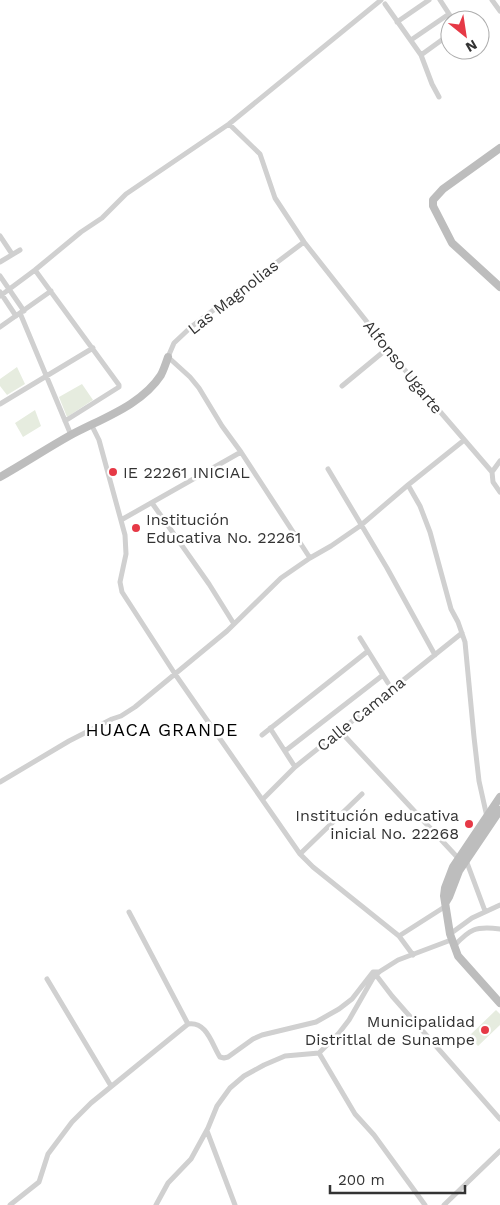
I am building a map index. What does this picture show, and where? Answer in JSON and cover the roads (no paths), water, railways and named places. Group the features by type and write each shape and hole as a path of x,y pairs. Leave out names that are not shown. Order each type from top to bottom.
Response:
{"street":[{"path":"397,22 429,0"},
{"path":"492,0 500,11"},
{"path":"20,314 1,294 102,218 126,194 229,124 383,2 421,55 426,71 439,97"},
{"path":"411,40 440,20"},
{"path":"421,55 440,41"},
{"name":"Alfonso Ugarte","path":"229,124 260,154 275,198 304,242 464,441 492,472 493,482 500,492"},
{"path":"500,148 436,194 433,206 452,243 500,287"},
{"path":"0,236 12,254"},
{"name":"Las Magnolias","path":"168,357 174,343 191,327 304,242"},
{"path":"0,262 20,250"},
{"path":"35,270 119,385 119,387 65,421"},
{"path":"0,276 20,314 71,435"},
{"path":"0,327 51,291"},
{"path":"0,404 93,348"},
{"path":"342,386 388,348"},
{"path":"0,477 135,400 161,374 168,357 199,388 222,426 310,558"},
{"path":"92,426 99,440 126,535 126,554 120,582 121,588 175,674 300,854 313,867 399,936 413,955"},
{"path":"0,782 69,741 128,712 234,624 281,578 360,526 464,441"},
{"path":"121,520 241,452"},
{"path":"492,472 500,461"},
{"path":"328,469 360,526 387,568 435,654"},
{"path":"408,485 430,532 451,609 465,642 479,781 488,820"},
{"path":"152,503 209,584 234,624"},
{"name":"Calle Camana","path":"263,799 295,767 462,633"},
{"path":"360,638 388,683"},
{"path":"262,735 368,651"},
{"path":"285,751 383,675"},
{"path":"270,728 295,767"},
{"path":"340,732 462,859 485,911"},
{"path":"300,854 362,794"},
{"path":"500,798 462,859 453,867 445,888 452,940 458,956 500,1003"},
{"path":"488,820 500,810"},
{"path":"399,936 446,904"},
{"path":"452,940 472,918 500,905"},
{"path":"129,912 188,1024"},
{"path":"156,1205 168,1183 191,1159 207,1131 217,1106 230,1088 244,1076 285,1056 319,1053 349,1020 378,973 398,960 452,940 474,929 500,929"},
{"path":"10,1205 39,1182 48,1154 72,1122 111,1086 188,1024 197,1025 202,1028 220,1057 228,1057 253,1039 262,1035 316,1022 352,999 368,976 373,972 378,973"},
{"path":"378,973 392,996 500,1118"},
{"path":"47,979 111,1086"},
{"path":"319,1053 355,1114 374,1135 425,1205"},
{"path":"207,1131 235,1205"},
{"path":"444,1205 499,1154"}],"place":[{"name":"IE 22261 INICIAL","path":"113,472"},
{"name":"Institución Educativa No. 22261","path":"136,528"},
{"name":"Institución educativa inicial No. 22268","path":"469,824"},
{"name":"Municipalidad Distritlal de Sunampe","path":"485,1030"}],"district":[{"name":"HUACA GRANDE","path":"162,729"}]}
